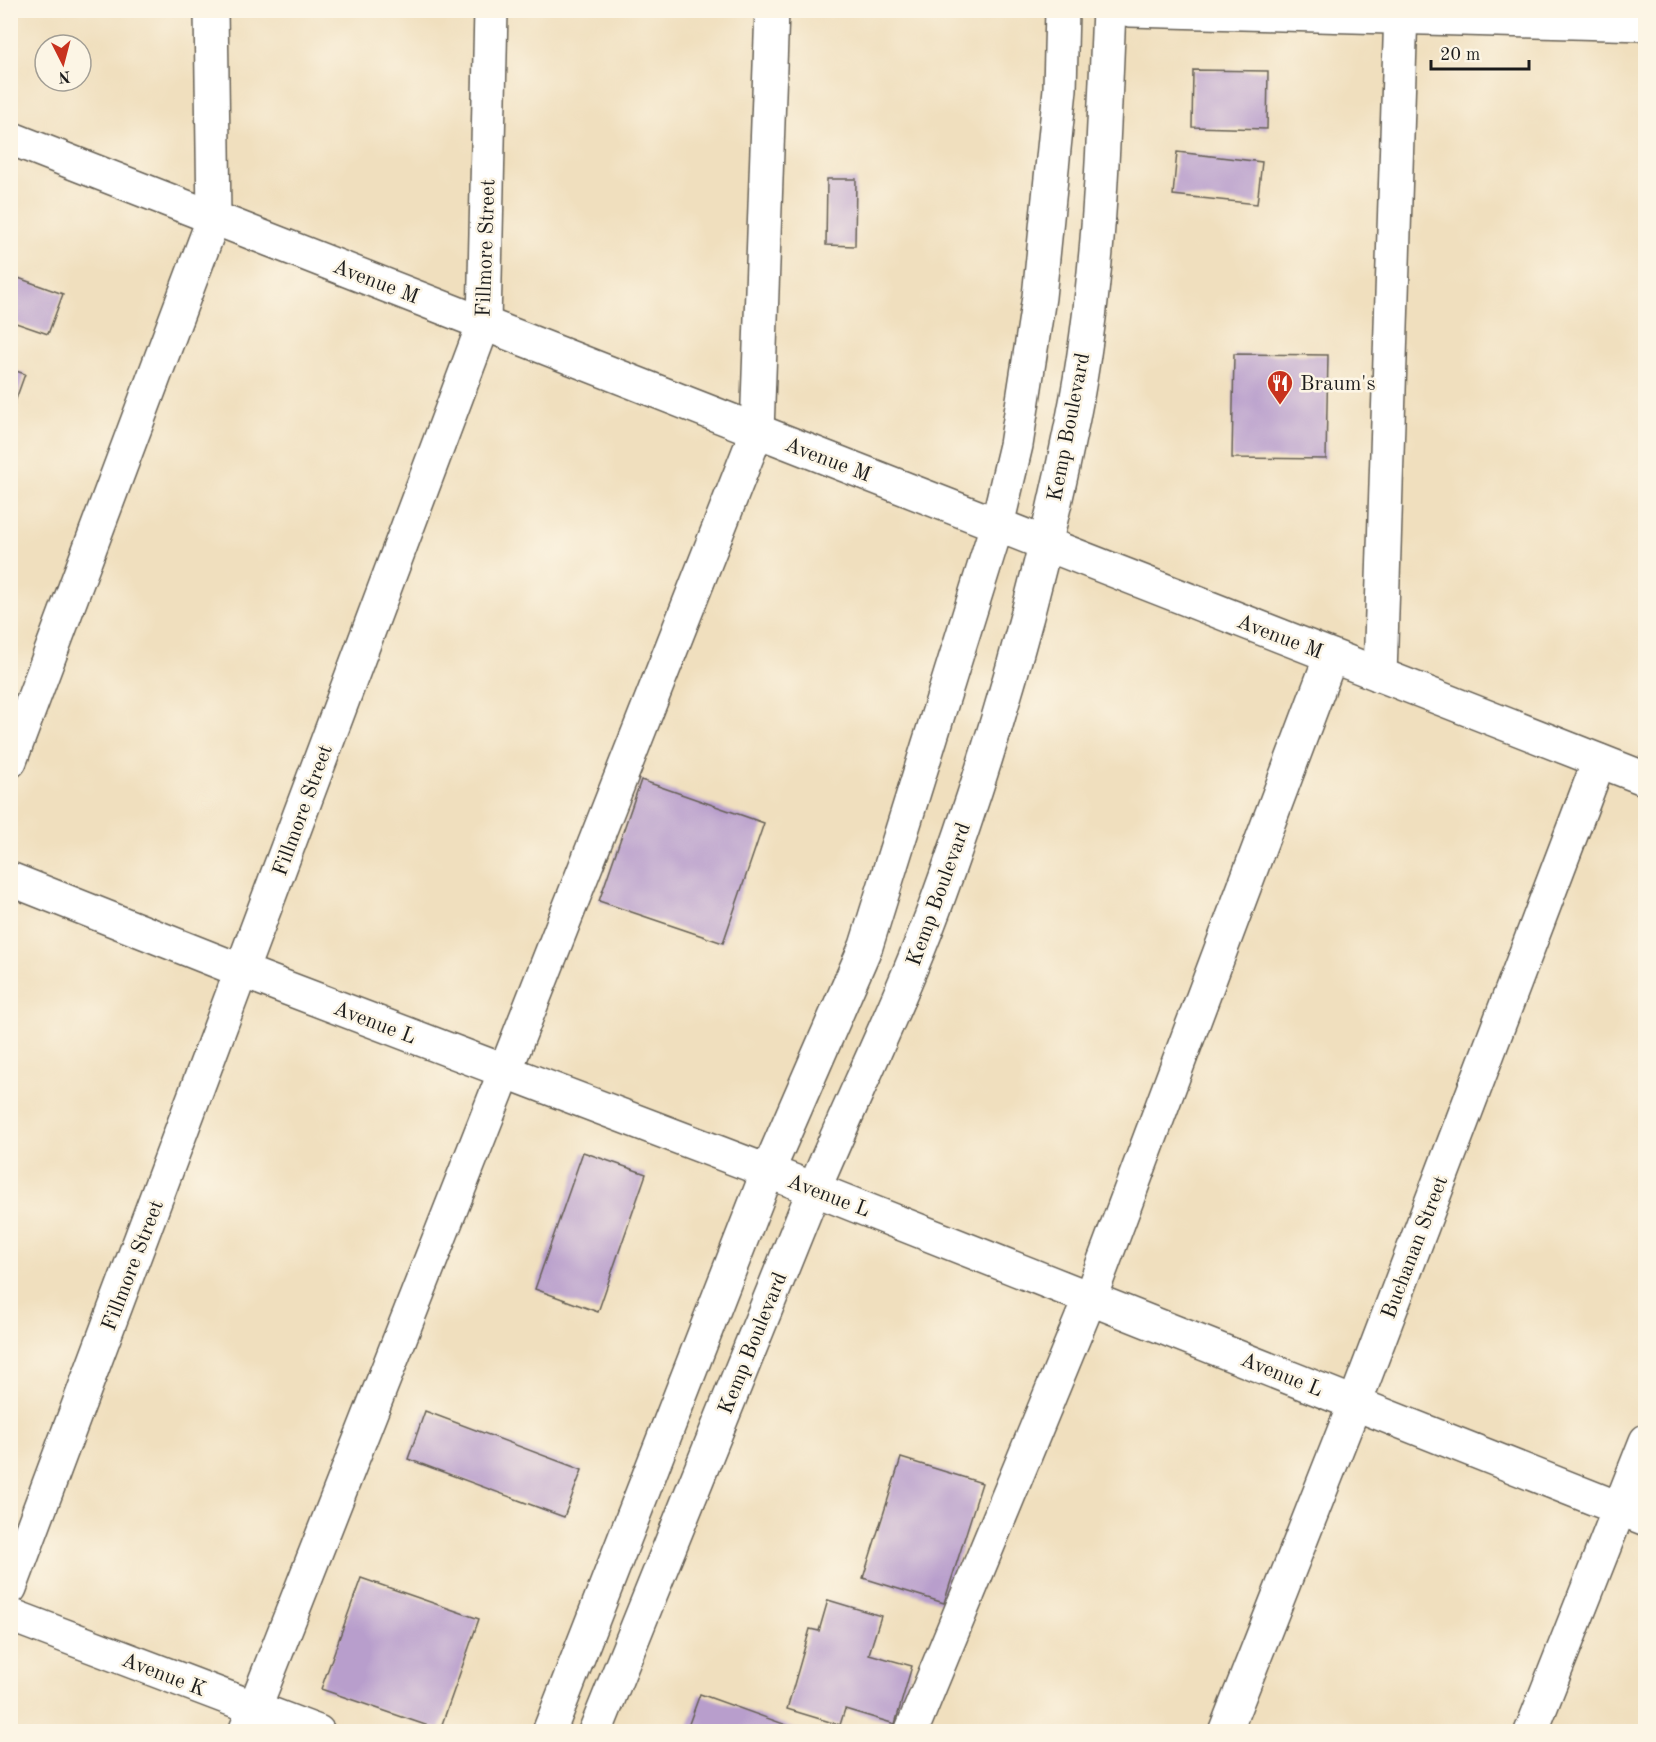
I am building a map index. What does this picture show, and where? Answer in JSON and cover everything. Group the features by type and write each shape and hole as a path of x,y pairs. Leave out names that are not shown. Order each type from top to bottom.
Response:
{"street":[{"path":"10,760 214,217 211,10"},
{"name":"Fillmore Street","path":"10,1588 484,323 491,10"},
{"path":"249,1720 757,431 772,10"},
{"path":"549,1731 768,1171 866,946 997,525 1017,445 1039,297 1060,89 1062,10"},
{"name":"Kemp Boulevard","path":"595,1731 814,1189 934,910 987,755 1020,642 1073,420 1099,228 1109,10"},
{"path":"1130,10 1401,14 1646,24"},
{"path":"1380,675 1401,14"},
{"name":"Avenue M","path":"10,138 1646,779"},
{"path":"911,1731 1090,1298 1331,656"},
{"name":"Buchanan Street","path":"1225,1731 1355,1403 1599,761"},
{"name":"Avenue L","path":"10,879 242,971 768,1171 1633,1513"},
{"path":"1531,1731 1633,1513 1646,1441"},
{"name":"Avenue K","path":"10,1615 249,1720 318,1731"}],"building":[{"path":"1193,70 1268,71 1267,129 1192,127"},
{"path":"1177,152 1262,162 1257,204 1173,195"},
{"path":"827,179 856,179 855,246 826,245"},
{"path":"10,275 63,294 48,334 10,321"},
{"name":"Braum's","path":"1234,354 1328,355 1326,459 1232,458"},
{"path":"10,369 25,374 11,413 10,413"},
{"path":"641,780 764,823 723,943 599,901"},
{"path":"583,1152 646,1174 598,1312 535,1289"},
{"path":"425,1411 582,1470 564,1517 408,1459"},
{"path":"901,1458 982,1483 944,1603 863,1578"},
{"path":"361,1578 479,1619 440,1730 321,1689"},
{"path":"828,1600 881,1616 869,1654 912,1666 895,1724 845,1709 840,1725 787,1709 810,1629 819,1631"},
{"path":"700,1694 803,1731 803,1732 686,1732"}],"place":[{"name":"Braum's","path":"1280,406"}]}
